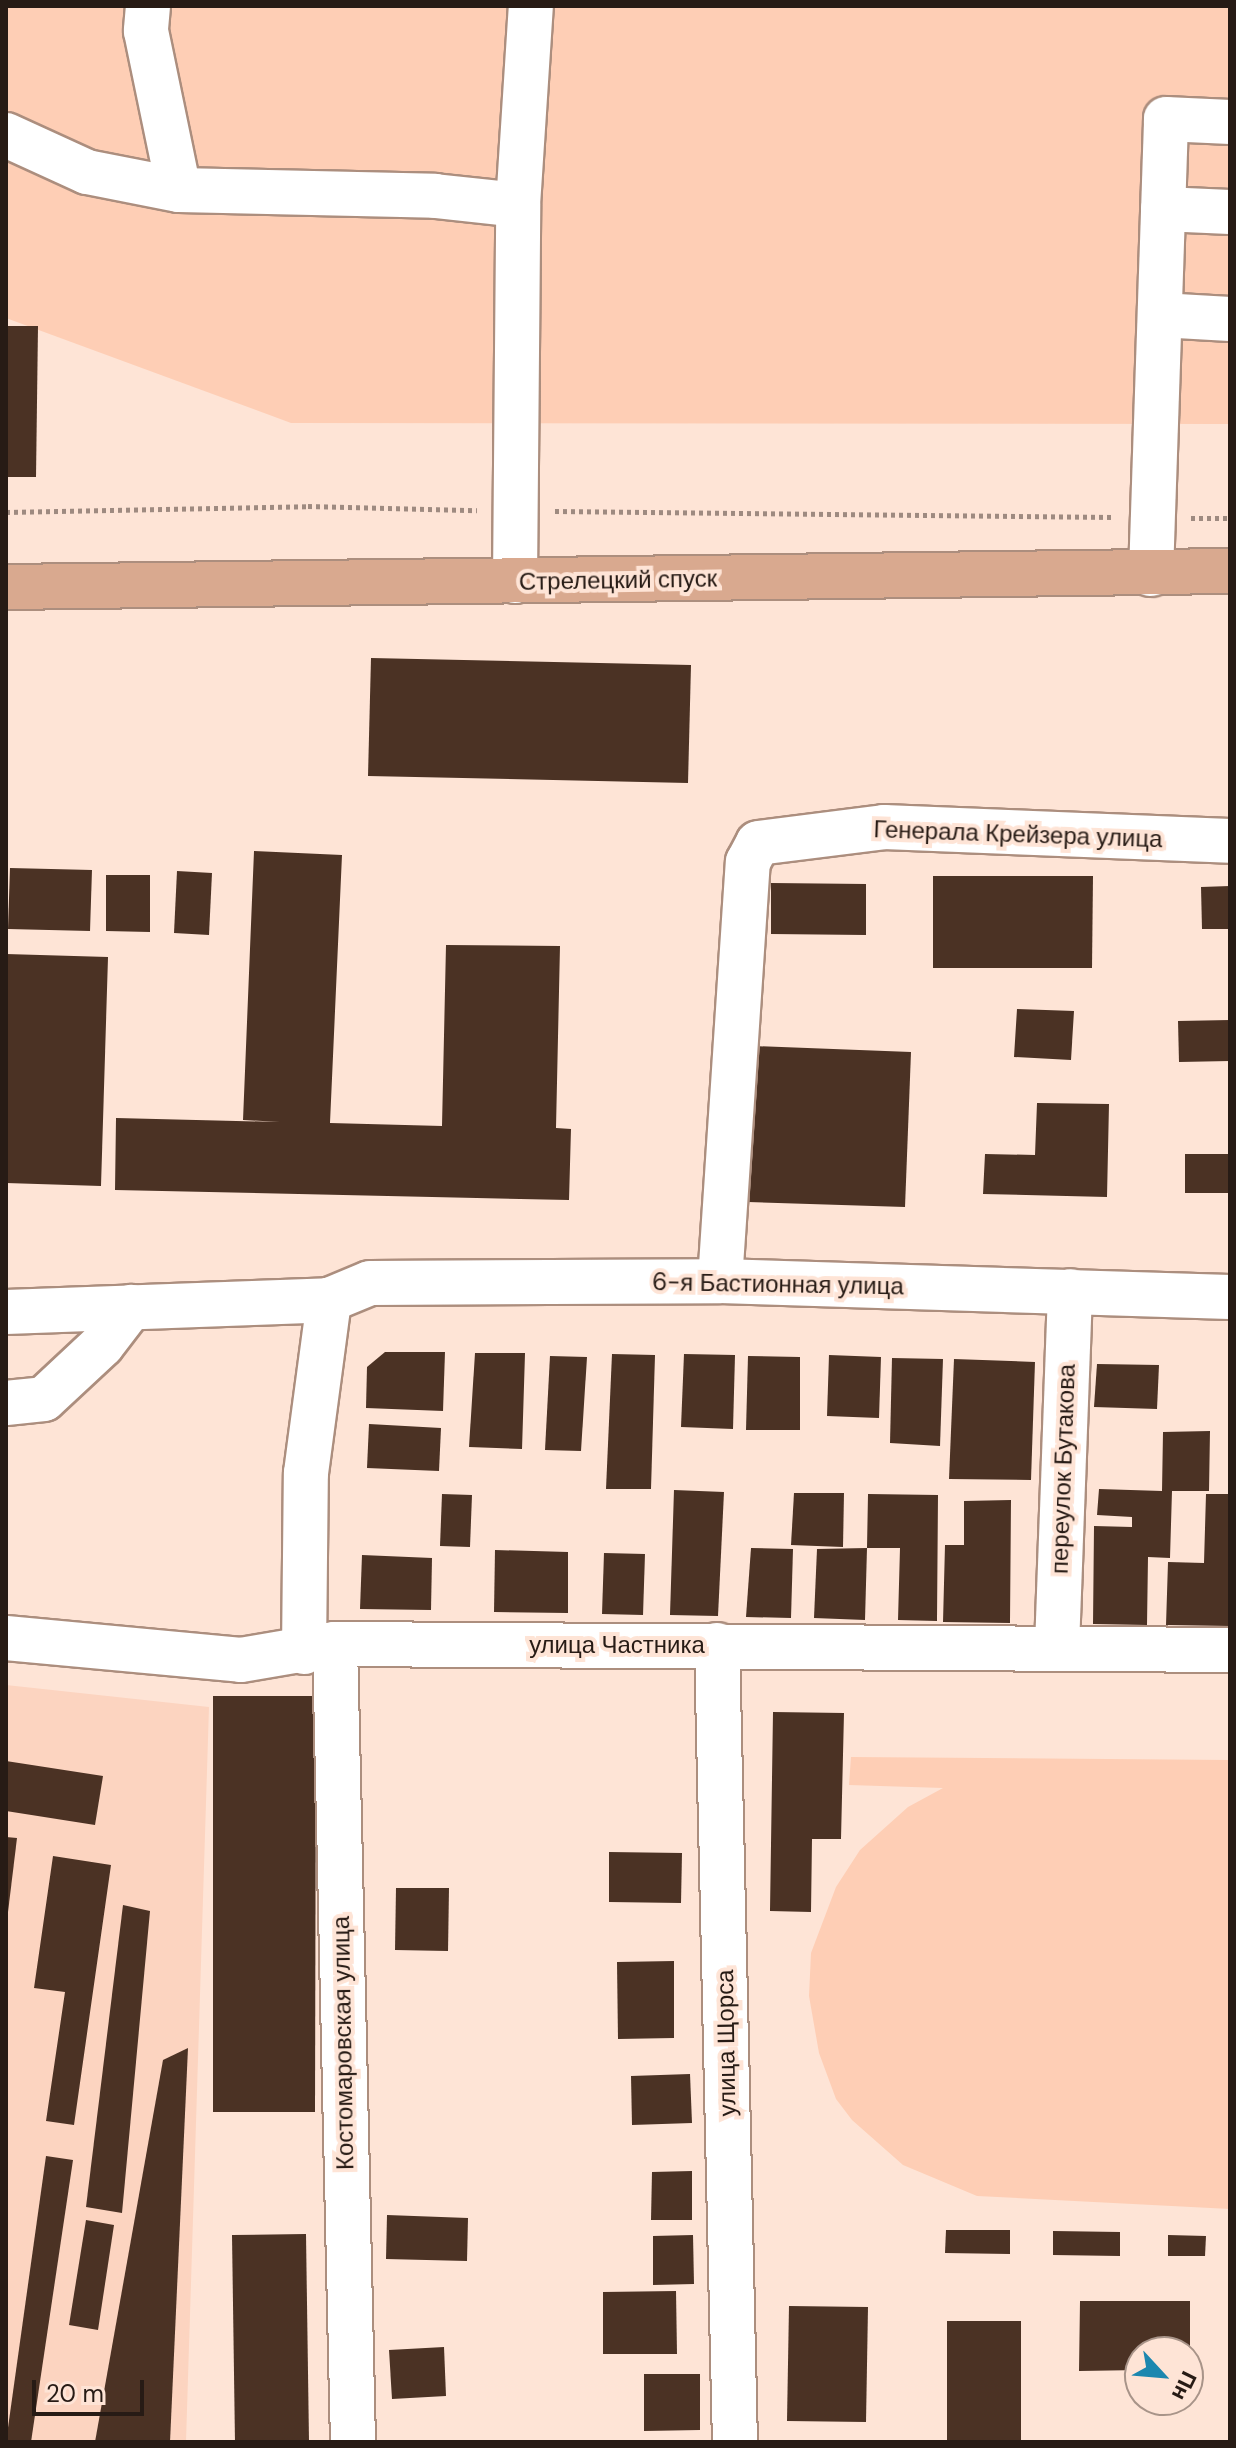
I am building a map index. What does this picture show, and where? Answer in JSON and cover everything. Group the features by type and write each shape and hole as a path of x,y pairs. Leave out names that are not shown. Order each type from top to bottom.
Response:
{"main road":[{"name":"Стрелецкий спуск","path":"6,587 1230,571"}],"street":[{"path":"148,6 146,31 179,190"},
{"path":"515,581 518,205 531,6"},
{"path":"1151,574 1166,119 1230,122"},
{"path":"6,135 87,172 179,190 435,196 518,205"},
{"path":"1163,209 1230,212"},
{"path":"1160,315 1230,319"},
{"path":"515,581 516,421"},
{"name":"Генерала Крейзера улица","path":"720,1281 748,862 758,843 884,827 1230,841"},
{"name":"6-я Бастионная улица","path":"329,1300 370,1283 720,1281 1230,1297"},
{"name":"переулок Бутакова","path":"1057,1647 1070,1291"},
{"path":"6,1312 329,1300"},
{"name":"Костомаровская улица","path":"329,1300 306,1473 320,1648 353,2442"},
{"path":"6,1403 44,1399 102,1345 131,1307"},
{"name":"улица Частника","path":"6,1638 241,1660 320,1648 717,1645 1230,1650"},
{"name":"улица Щорса","path":"717,1645 735,2442"}],"path":[{"path":"6,512 308,506 1230,518"}],"shaded area":[{"path":"6,6 1230,6 1230,424 291,423 6,318"},
{"path":"6,1685 209,1707 186,2442 6,2442"},
{"path":"851,1757 1230,1760 1230,2209 977,2196 903,2165 852,2120 836,2099 819,2053 809,1996 811,1953 836,1887 860,1850 908,1807 943,1788 849,1785"}],"building":[{"path":"6,326 38,326 36,477 6,477"},
{"path":"371,658 691,665 688,783 368,776"},
{"path":"254,851 342,855 330,1123 442,1126 446,945 560,946 556,1128 571,1129 569,1200 115,1190 116,1118 280,1122 243,1120"},
{"path":"10,868 92,870 90,931 8,929"},
{"path":"177,871 212,873 209,935 174,933"},
{"path":"106,875 150,875 150,932 106,931"},
{"path":"933,876 1093,876 1092,968 933,968"},
{"path":"771,883 866,884 866,935 771,934"},
{"path":"1230,886 1230,929 1202,929 1201,887"},
{"path":"6,954 108,957 101,1186 6,1183"},
{"path":"1017,1009 1074,1011 1071,1060 1014,1057"},
{"path":"1230,1020 1230,1061 1179,1062 1178,1021"},
{"path":"753,1046 911,1052 905,1207 748,1202"},
{"path":"1037,1103 1109,1104 1107,1197 983,1194 985,1154 1035,1155"},
{"path":"1185,1154 1230,1154 1230,1193 1185,1193"},
{"path":"385,1352 445,1352 443,1411 366,1408 367,1367"},
{"path":"475,1353 525,1353 522,1449 469,1447"},
{"path":"612,1354 655,1355 651,1489 606,1489"},
{"path":"684,1354 735,1355 733,1429 681,1427"},
{"path":"829,1355 881,1357 879,1418 827,1416"},
{"path":"550,1356 587,1357 581,1451 545,1450"},
{"path":"748,1356 800,1357 800,1430 746,1430"},
{"path":"892,1358 943,1359 940,1446 890,1443"},
{"path":"954,1359 1035,1362 1031,1480 949,1479"},
{"path":"1097,1364 1159,1365 1157,1409 1094,1407"},
{"path":"369,1424 441,1428 439,1471 367,1468"},
{"path":"1210,1431 1209,1491 1172,1491 1170,1558 1148,1557 1147,1625 1093,1624 1094,1526 1132,1527 1132,1517 1097,1515 1099,1489 1162,1491 1163,1432"},
{"path":"674,1490 724,1492 718,1616 670,1615"},
{"path":"794,1493 844,1493 843,1547 791,1545"},
{"path":"442,1494 472,1495 470,1547 440,1546"},
{"path":"868,1494 938,1495 937,1621 898,1620 900,1548 867,1548"},
{"path":"1206,1494 1230,1494 1230,1626 1166,1625 1168,1562 1204,1563"},
{"path":"1011,1500 1010,1623 943,1622 945,1545 964,1545 964,1501"},
{"path":"751,1548 793,1549 791,1618 746,1617"},
{"path":"867,1548 865,1620 814,1618 817,1549"},
{"path":"495,1550 568,1552 568,1613 494,1612"},
{"path":"604,1553 645,1554 643,1615 602,1614"},
{"path":"362,1555 432,1558 431,1610 360,1609"},
{"path":"213,1696 316,1696 315,2112 213,2112"},
{"path":"773,1712 844,1713 841,1839 812,1839 811,1912 770,1911"},
{"path":"6,1761 103,1776 95,1825 6,1811"},
{"path":"6,1837 17,1838 8,1912 6,1912"},
{"path":"609,1852 682,1853 681,1903 609,1902"},
{"path":"53,1856 111,1865 74,2125 46,2121 65,1992 34,1988"},
{"path":"396,1888 449,1888 448,1951 395,1950"},
{"path":"123,1905 150,1911 122,2213 86,2207"},
{"path":"674,1961 674,2038 618,2039 617,1962"},
{"path":"188,2048 170,2442 95,2442 163,2060"},
{"path":"690,2074 692,2123 632,2125 631,2076"},
{"path":"46,2156 73,2160 31,2442 6,2442"},
{"path":"692,2171 692,2220 651,2220 652,2172"},
{"path":"387,2215 468,2218 467,2261 386,2259"},
{"path":"86,2220 114,2225 98,2330 69,2325"},
{"path":"946,2230 1010,2230 1010,2254 945,2253"},
{"path":"1053,2231 1120,2232 1120,2256 1053,2255"},
{"path":"306,2234 309,2442 235,2442 232,2235"},
{"path":"693,2235 694,2284 653,2285 653,2236"},
{"path":"1168,2235 1206,2236 1205,2256 1168,2256"},
{"path":"676,2291 677,2354 603,2354 603,2292"},
{"path":"1080,2301 1190,2301 1190,2336 1124,2336 1124,2370 1079,2371"},
{"path":"789,2306 868,2307 866,2422 787,2421"},
{"path":"947,2321 1021,2321 1021,2442 947,2442"},
{"path":"444,2347 446,2396 392,2399 389,2350"},
{"path":"644,2374 700,2374 700,2430 644,2431"}]}
